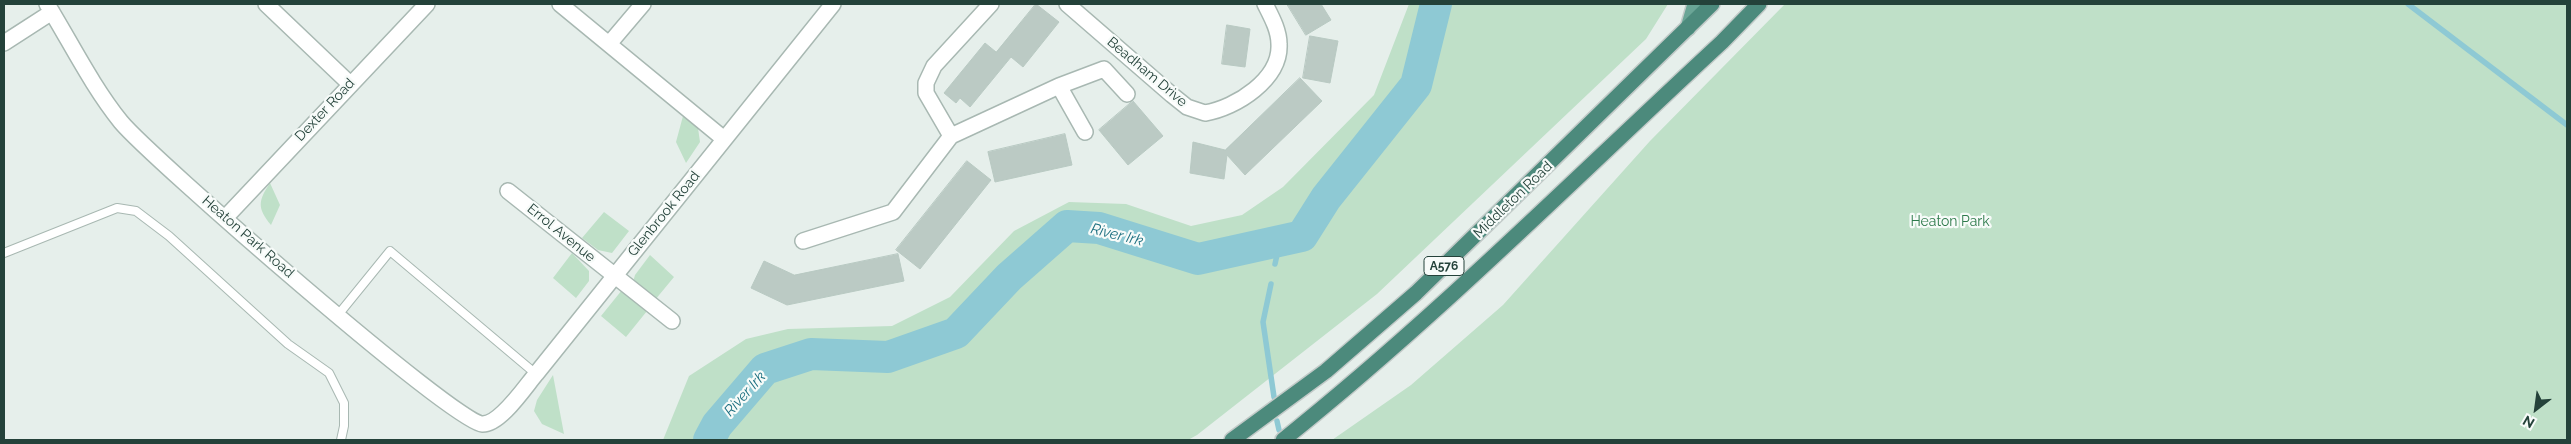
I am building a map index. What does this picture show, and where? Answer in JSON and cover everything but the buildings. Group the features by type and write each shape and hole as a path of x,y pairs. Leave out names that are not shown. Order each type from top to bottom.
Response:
{"highway":[{"name":"Middleton Road","path":"1232,440 1326,371 1416,293 1712,4"},
{"name":"Middleton Road","path":"1283,440 1343,392 1419,325 1722,42 1759,4"}],"main road":[{"path":"1688,28 1695,4"}],"street":[{"path":"266,4 350,84"},
{"name":"Dexter Road","path":"225,218 427,4"},
{"path":"560,4 724,139"},
{"path":"609,44 643,4"},
{"name":"Glenbrook Road","path":"493,422 501,416 536,374 833,4"},
{"path":"951,136 926,93 926,84 934,66 991,4"},
{"name":"Beadham Drive","path":"1067,4 1172,95 1187,106 1205,113 1235,103 1257,87 1270,72 1278,58 1280,46 1278,35 1265,4"},
{"path":"4,43 49,8"},
{"name":"Heaton Park Road","path":"49,8 102,95 122,123 225,218 447,405 476,424 493,422"},
{"path":"803,241 893,212 951,136 1059,86 1104,68 1127,94"},
{"path":"1059,86 1085,132"},
{"name":"Errol Avenue","path":"508,191 672,321"}],"lane":[{"path":"4,254 117,208 136,211 169,236 288,344 329,373 344,403 344,426 341,440"},
{"path":"338,314 390,251 536,374"}],"green space":[{"path":"1409,4 1668,4 1646,39 1377,294 1197,435 1188,440 663,440 689,376 746,339 788,329 892,326 950,297 1014,231 1069,202 1126,204 1191,226 1242,215 1283,187 1374,95"},
{"name":"Heaton Park","path":"1785,4 2567,4 2567,440 1332,440 1411,385 1503,305 1650,141"},
{"path":"683,116 698,128 700,142 686,163 676,142"},
{"path":"270,183 280,205 271,225 261,209 261,200"},
{"path":"604,212 629,231 612,253 598,250 582,238"},
{"path":"572,253 589,271 589,281 576,298 553,278"},
{"path":"650,255 674,277 655,300 633,282 635,275"},
{"path":"622,290 647,311 626,337 601,316"},
{"path":"553,375 564,434 542,424 534,411 537,400"}],"waterway":[{"name":"River Irk","path":"709,440 717,425 765,369 811,354 888,357 956,333 1009,277 1067,226 1099,228 1198,259 1302,236 1326,198 1416,85 1436,4"},
{"path":"2408,4 2567,125"},
{"path":"1275,264 1280,241"},
{"path":"1271,284 1263,322 1274,397"},
{"path":"1277,421 1279,430"}]}
